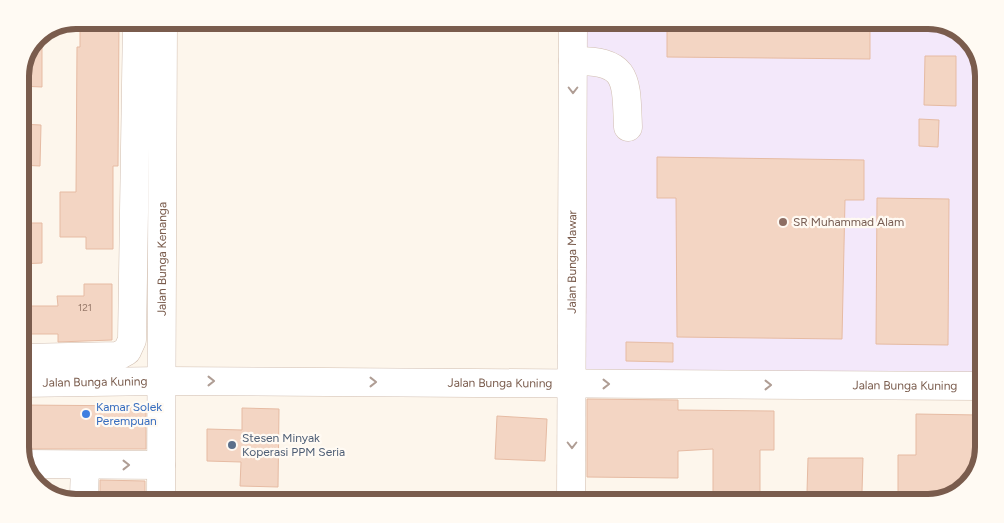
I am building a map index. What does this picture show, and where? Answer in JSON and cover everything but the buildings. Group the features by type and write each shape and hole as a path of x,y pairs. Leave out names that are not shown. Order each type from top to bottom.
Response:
{"street":[{"path":"29,358 118,356 127,352 132,340 137,29"},
{"name":"Jalan Bunga Kenanga","path":"161,494 163,29"},
{"name":"Jalan Bunga Mawar","path":"571,494 573,29"},
{"path":"573,61 594,61 607,64 621,74 625,86 628,127"},
{"name":"Jalan Bunga Kuning","path":"29,383 162,381 975,386"},
{"path":"32,464 161,465"},
{"path":"84,465 84,494"}],"shaded area":[{"name":"SR Muhammad Alam","path":"584,29 929,29 944,31 964,45 973,60 975,72 975,373 583,371"}],"place":[{"name":"SR Muhammad Alam","path":"783,222"},
{"name":"Kamar Solek Perempuan","path":"86,414"},
{"name":"Stesen Minyak Koperasi PPM Seria","path":"232,445"}]}
